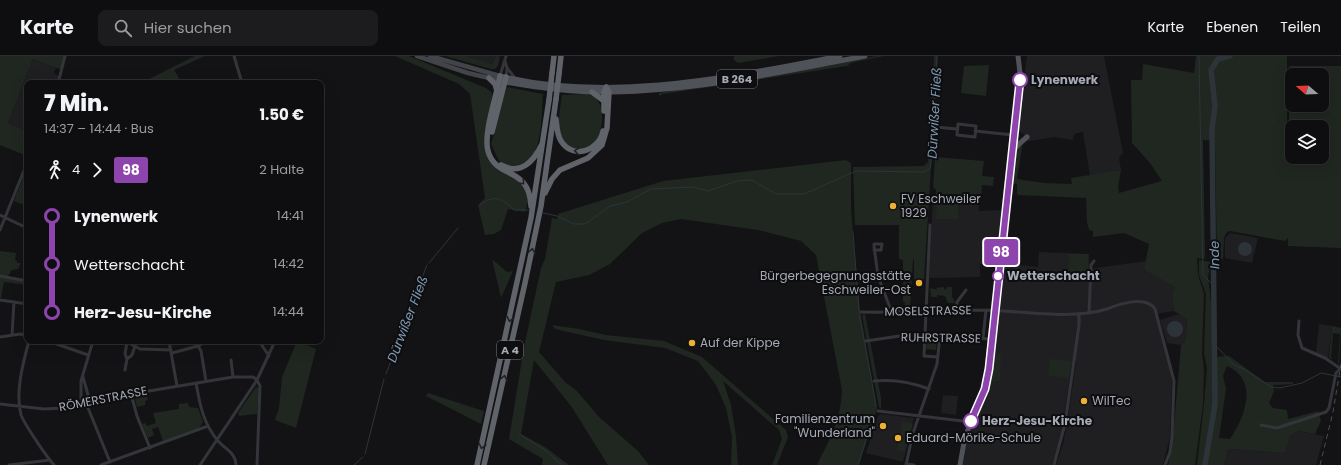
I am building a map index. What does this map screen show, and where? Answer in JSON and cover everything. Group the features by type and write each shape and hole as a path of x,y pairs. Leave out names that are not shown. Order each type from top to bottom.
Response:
{"highway":[{"name":"A 4","path":"477,465 531,218 544,138 554,56"},
{"name":"A 4","path":"484,465 541,204 561,56"},
{"path":"489,78 495,84 497,91"},
{"path":"502,79 497,91 487,141 488,152 496,165 519,178 524,183 529,190 532,205"},
{"path":"502,79 490,148 495,158 507,168 516,169 525,166 534,159 544,138"},
{"path":"555,109 557,131 560,141 570,149 584,152 594,147 601,139 606,90"},
{"path":"541,204 552,179 558,172 565,166 590,156 602,145 607,133 606,90"},
{"path":"592,92 604,101"}],"main road":[{"path":"417,56 489,78 502,79"},
{"path":"430,56 502,79"},
{"name":"B 264","path":"502,79 560,90 592,92 713,79 840,56"},
{"name":"B 264","path":"502,79 516,79 606,90 676,88 775,73 865,56"},
{"path":"960,465 964,442 985,389 992,339 1020,73 1018,56"},
{"path":"1011,153 1028,137"}],"street":[{"path":"59,80 65,56"},
{"path":"234,56 241,80"},
{"path":"502,79 506,56"},
{"path":"505,61 507,68 516,79"},
{"path":"502,79 507,68"},
{"path":"958,124 976,126 975,131 974,137 956,135 958,124"},
{"path":"935,127 957,129"},
{"path":"975,131 1013,135"},
{"path":"0,230 24,170"},
{"path":"0,215 24,226"},
{"path":"930,224 924,356 938,357"},
{"path":"874,250 878,276 892,312"},
{"path":"1090,313 1091,265 1094,261"},
{"path":"0,276 24,280"},
{"path":"956,310 957,302 966,290"},
{"path":"0,300 24,304"},
{"path":"12,335 14,302"},
{"name":"MOSELSTRASSE","path":"861,312 986,310 1078,314 1090,313 1115,306 1139,302 1150,304 1155,309 1174,381 1172,437 1170,452 1165,465"},
{"path":"983,338 986,310"},
{"path":"1054,465 1065,424 1079,325 1078,314"},
{"path":"1261,425 1277,428 1326,412 1338,371 1335,364 1302,348 1298,336 1299,321"},
{"path":"0,337 24,335"},
{"name":"RUHRSTRASSE","path":"866,341 906,336 992,339"},
{"path":"914,465 906,464 913,433 929,389 938,357 940,336"},
{"path":"28,344 22,368 20,407 25,422 54,465"},
{"path":"57,344 88,355"},
{"path":"81,404 83,377 88,355 93,344"},
{"path":"125,370 127,359 124,354 126,344"},
{"path":"130,344 148,350 172,351 199,344 206,381"},
{"path":"169,344 172,351 177,386"},
{"path":"261,344 269,356"},
{"path":"200,465 257,380 274,344"},
{"path":"127,359 132,355 135,346"},
{"path":"231,360 233,376"},
{"name":"RÖMERSTRASSE","path":"0,404 55,409 233,376 253,377 257,380"},
{"path":"83,377 88,403 110,462"},
{"path":"257,380 260,386 257,465"},
{"path":"874,381 892,380 914,383 929,389"},
{"path":"196,383 200,407 208,426 217,439 234,454 236,465"},
{"path":"131,394 137,416 150,448"},
{"path":"878,411 971,422"},
{"path":"101,465 208,426"},
{"path":"9,465 50,460"}],"shaded area":[{"path":"0,56 64,56 62,69 33,59 24,80 8,123 24,130 24,155 0,145"},
{"path":"195,56 205,56 174,70 180,80 147,80"},
{"path":"395,56 409,56 486,88 492,93 488,156 526,187 528,201 525,212 508,209 501,230 494,234 485,235 478,205 485,198 470,94 459,84"},
{"path":"445,56 465,56 492,64 496,56 500,56 498,66 495,69 491,69"},
{"path":"459,56 496,56 492,64"},
{"path":"734,56 779,56 738,63 734,60"},
{"path":"877,56 884,56 851,63 847,66 663,94 659,96 659,93 775,75"},
{"path":"934,56 938,56 924,279 914,279 913,259 910,309 905,309 905,302 903,302 903,260 899,259 899,225 855,225 853,167 924,166 928,162"},
{"path":"1027,56 1104,56 1123,153 1119,158 1121,170 1090,176 1083,132 1074,134 1073,140 1054,137 1023,142 1024,134 1019,132 1017,129"},
{"path":"1196,56 1287,56 1287,68 1285,68 1285,112 1287,112 1287,120 1285,120 1285,164 1329,164 1329,120 1289,120 1289,112 1329,112 1329,68 1289,68 1289,66 1341,66 1341,248 1288,246 1288,238 1285,241 1230,231 1227,232 1224,237 1223,259 1217,258 1215,141 1203,140 1205,257 1204,259 1197,258 1198,275 1204,294 1202,353 1204,370 1203,404 1195,465 1168,465 1173,437 1181,345 1185,342 1187,319 1174,311 1172,293 1175,287 1144,270 1149,244 1124,233 1093,237 1093,231 1089,230 1087,222 1086,198 1019,195 1017,194 1017,184 1012,183 1017,151 1023,142 1017,179 1044,183 1072,184 1071,178 1121,170 1118,187 1119,193 1162,181 1150,163 1132,143 1131,80 1142,80 1143,64 1194,73"},
{"path":"33,59 56,68 54,73 60,77 58,80 25,80"},
{"path":"989,65 986,96 961,93 964,66"},
{"path":"24,82 24,130 8,123"},
{"path":"507,87 543,94 540,136 537,146 533,155 527,162 516,166 504,164 499,161 491,144"},
{"path":"587,94 593,96 598,101 601,108 602,123 598,138 590,147 575,149 567,146 560,134 559,118 562,95"},
{"name":"FV Eschweiler 1929","path":"935,157 984,161 982,176 994,177 993,186 982,185 981,198 936,198 936,190 933,187"},
{"path":"846,160 851,163 851,210 860,311 877,408 859,465 817,465 837,421 842,390 816,255 801,241 758,230 681,219 662,223 642,233 610,264 589,275 556,282 539,352 565,382 576,390 599,417 638,451 649,465 608,465 571,406 534,360 521,434 545,447 569,465 542,465 543,459 509,439 524,347 541,268 545,259 552,218 557,219 558,214 663,181"},
{"path":"24,175 24,205 14,201"},
{"path":"933,198 979,198 979,211 1002,210 996,264 980,264 980,277 929,278"},
{"path":"937,200 958,200 958,219 936,219"},
{"path":"1230,233 1258,238 1252,263 1225,258 1225,238"},
{"path":"1242,242 1248,242 1252,246 1252,252 1248,256 1242,256 1238,252 1238,246"},
{"path":"0,251 16,253 15,260 17,263 21,263 18,269 12,270 8,276 0,275"},
{"path":"1039,252 1089,254 1089,269 1147,261 1144,270 1175,287 1172,293 1174,311 1155,314 1171,373 1172,382 1170,437 1163,465 1056,465 1063,444 1067,424 1076,362 1072,362 1059,445 1052,465 963,465 967,440 989,386 1003,263 1038,267"},
{"path":"1069,254 1088,254 1088,274 1068,274"},
{"path":"492,259 507,272 513,271 501,298"},
{"path":"1199,260 1211,262 1208,277 1212,311 1213,357 1229,356 1265,382 1293,382 1293,384 1273,385 1274,391 1269,403 1273,408 1287,410 1288,419 1318,411 1321,421 1315,434 1298,431 1291,435 1285,453 1228,449 1224,465 1197,465 1207,368 1204,353 1206,294 1199,275","holes":["1227,366 1237,372 1243,380 1246,390 1244,411 1230,439 1219,438 1226,389 1223,376"]},
{"path":"0,277 24,281 24,285 4,282 0,298"},
{"path":"943,287 946,290 947,287 952,287 952,297 955,301 954,303 948,303 945,296 937,295 937,297 931,297 930,288 938,290 936,288"},
{"path":"865,314 881,398 881,409 879,407 862,315"},
{"path":"1179,314 1187,319 1185,342 1181,345 1167,343 1160,320"},
{"path":"1172,321 1178,321 1183,326 1181,335 1178,337 1172,337 1167,332 1167,326"},
{"path":"1319,324 1332,326 1328,359 1316,353"},
{"path":"552,325 606,335 664,341 702,357 786,430 788,437 777,465 772,465 782,439 779,430 723,381 731,405 736,436 738,465 731,465 732,437 726,408 716,385 698,361 665,348 604,340 555,329"},
{"path":"1332,326 1341,328 1339,365 1340,334 1333,333 1332,358 1329,358"},
{"path":"927,338 937,338 936,350 926,349"},
{"path":"296,344 304,344 316,349 296,428 275,420 279,408 282,377"},
{"path":"994,353 1001,354 1000,381 991,380"},
{"path":"1050,359 1072,361 1069,378 1048,376"},
{"path":"256,387 259,388 257,414 239,416 238,413"},
{"path":"146,393 148,400 145,401 145,405 137,407 135,398 137,395"},
{"path":"428,393 484,411 481,424 426,396"},
{"path":"943,395 958,396 956,415 941,413"},
{"path":"188,403 189,407 198,408 203,422 199,428 163,441 158,427 152,429 154,435 148,438 142,424 145,423 147,426 156,423 153,413 179,409 179,404"},
{"name":"Eduard-Mörike-Schule","path":"881,414 914,418 903,462 866,453 878,416"},
{"path":"903,421 913,424 905,452 897,450"},
{"path":"1297,431 1324,436 1316,465 1224,465 1228,449 1285,453 1291,435"}],"waterway":[{"name":"Dürwißer Fließ","path":"543,213 557,216 574,224 585,224 610,206 627,202 651,189 693,187 708,191 737,181 752,180 776,194 804,194 856,171 924,172 930,168 931,163 937,56"},
{"path":"1199,56 1203,275 1215,287"},
{"name":"Inde","path":"1205,465 1215,404 1212,129 1215,106 1211,70 1218,59 1230,56"},
{"name":"Dürwißer Fließ","path":"480,205 490,199 498,199 502,200 514,210 530,210"},
{"name":"Dürwißer Fließ","path":"429,263 458,228"},
{"path":"853,232 859,311"},
{"name":"Dürwißer Fließ","path":"386,374 427,265"},
{"path":"859,313 872,382"},
{"path":"1216,346 1234,365 1244,369 1271,387 1280,388 1302,383 1321,373 1341,377"},
{"name":"Dürwißer Fließ","path":"365,454 384,379"},
{"path":"872,383 876,406"},
{"path":"858,465 874,415"},
{"path":"519,434 545,450 562,465"},
{"name":"Dürwißer Fließ","path":"354,465 363,457"}],"railway":[{"path":"1320,465 1333,412 1341,364"}],"bus line":[{"name":"98","path":"971,421 985,389 989,369 1008,180 1020,80"}],"place":[{"name":"Lynenwerk","path":"1020,80"},
{"name":"FV Eschweiler 1929","path":"893,206"},
{"name":"Wetterschacht","path":"998,276"},
{"name":"Bürgerbegegnungsstätte Eschweiler-Ost","path":"919,283"},
{"name":"Auf der Kippe","path":"692,343"},
{"name":"WilTec","path":"1084,401"},
{"name":"Herz-Jesu-Kirche","path":"971,421"},
{"name":"Familienzentrum \"Wunderland\"","path":"883,426"},
{"name":"Eduard-Mörike-Schule","path":"898,438"}]}
